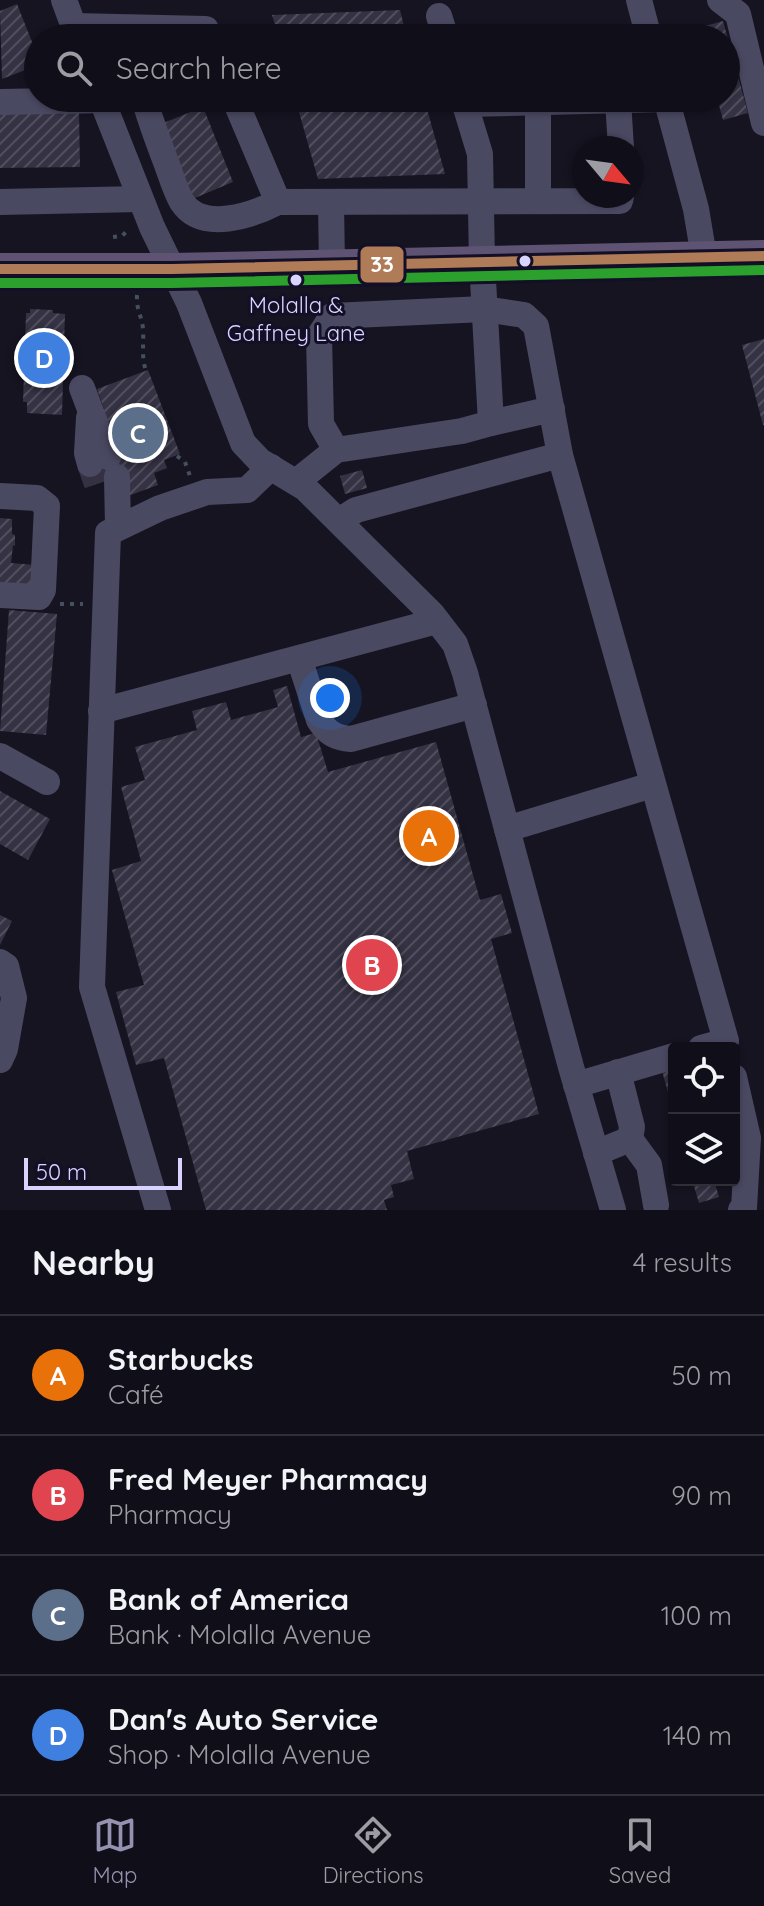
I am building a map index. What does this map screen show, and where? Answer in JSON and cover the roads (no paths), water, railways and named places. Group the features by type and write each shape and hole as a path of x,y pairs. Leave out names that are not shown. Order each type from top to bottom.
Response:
{"main road":[{"path":"0,269 172,269 764,256"}],"street":[{"path":"64,0 73,24"},
{"path":"639,0 645,24"},
{"path":"720,0 738,14 764,123"},
{"path":"0,102 24,102"},
{"path":"107,112 140,199 189,303 243,443 260,461 305,488 437,621 455,644 613,1210"},
{"path":"149,112 183,204 198,216 225,219 253,215 278,202 572,202"},
{"path":"240,112 278,202"},
{"path":"467,112 480,154 482,262 491,423"},
{"path":"538,112 538,201"},
{"path":"619,112 620,136"},
{"path":"670,112 696,209 704,257"},
{"path":"0,202 140,199"},
{"path":"331,203 332,265"},
{"path":"336,450 321,424 320,409 319,336 332,316 484,309 524,315 536,326 560,455 652,785 717,1042"},
{"path":"87,403 118,527"},
{"path":"296,482 336,450 462,431 552,409"},
{"path":"339,521 356,510 560,455"},
{"path":"158,1210 92,987 108,533 160,508 207,492 247,490 271,467"},
{"path":"0,496 37,498 47,506 41,594 39,597 0,595"},
{"path":"101,711 437,621"},
{"path":"299,658 319,720 324,728 341,739 351,739 474,705"},
{"path":"0,756 47,782"},
{"path":"507,829 652,785"},
{"path":"0,962 6,966 14,998 5,1049 0,1060"},
{"path":"576,1085 668,1058"},
{"path":"618,1072 632,1127 630,1139 649,1165 660,1208"},
{"path":"740,1103 748,1138 744,1208 741,1210"},
{"path":"596,1153 630,1139"}],"tunnel":[{"path":"90,464 97,484"}],"place":[{"name":"Molalla & Gaffney Lane","path":"296,280"},
{"name":"Dan's Auto Service","path":"44,358"},
{"name":"Bank of America","path":"138,433"},
{"name":"Starbucks","path":"429,836"},
{"name":"Fred Meyer Pharmacy","path":"372,965"}]}
